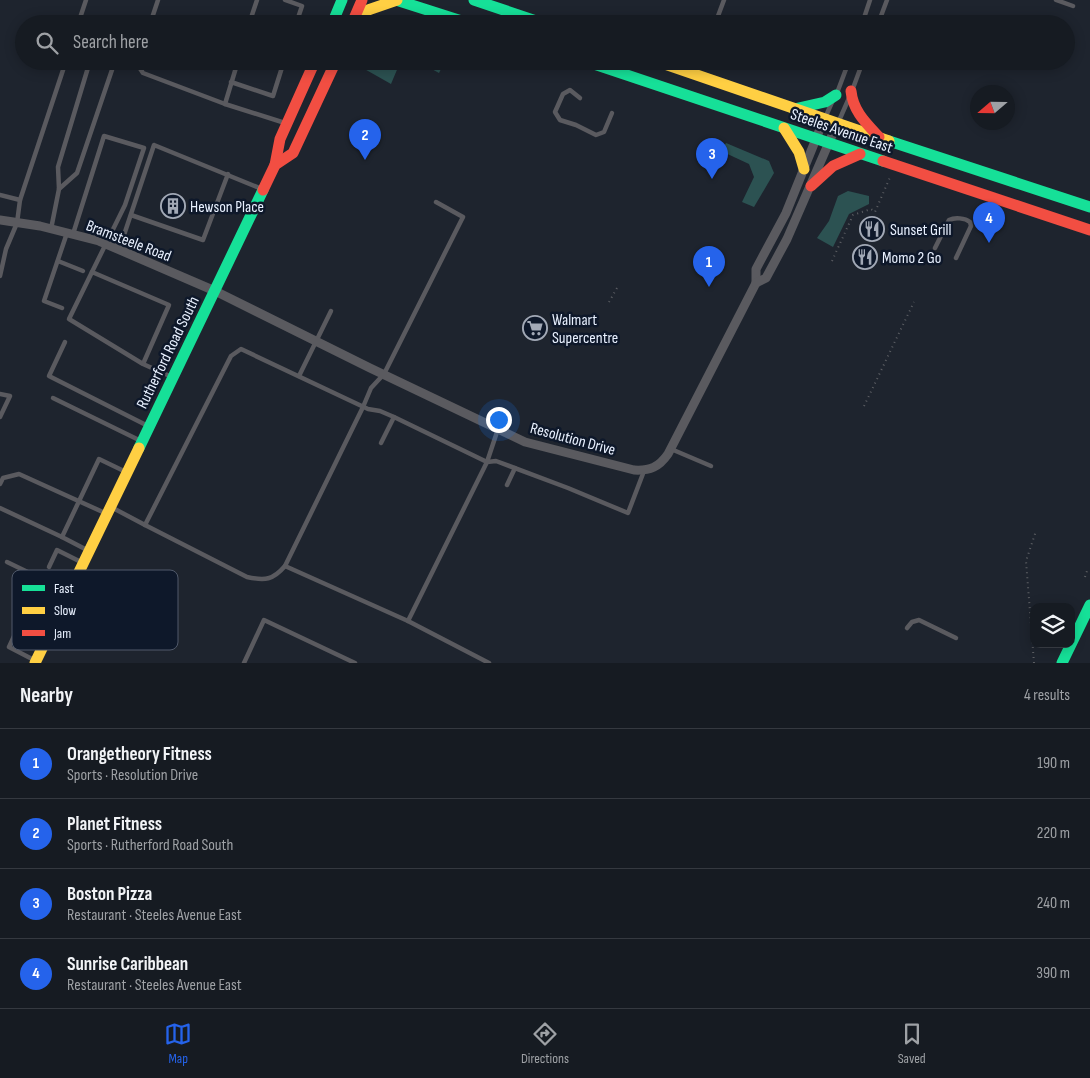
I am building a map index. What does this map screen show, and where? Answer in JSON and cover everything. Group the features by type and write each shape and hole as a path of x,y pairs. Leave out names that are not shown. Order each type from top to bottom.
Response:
{"main road":[{"path":"332,0 334,15"},
{"path":"336,15 342,0"},
{"path":"356,15 362,0"},
{"path":"364,15 368,10 397,0 443,15"},
{"path":"474,0 518,15"},
{"path":"275,165 280,139 286,123 311,70"},
{"name":"Rutherford Road South","path":"80,570 275,165 293,153 332,70"},
{"name":"Steeles Avenue East","path":"612,70 1090,230"},
{"name":"Steeles Avenue East","path":"682,70 837,124 1090,207"},
{"path":"852,91 851,98 859,115 879,137"},
{"path":"793,109 825,102 836,95"},
{"path":"784,128 803,160 804,169"},
{"path":"811,186 828,168 860,154"},
{"path":"1062,663 1090,605"},
{"name":"Rutherford Road South","path":"35,662 41,650"}],"street":[{"path":"644,471 654,468 662,462 670,449 756,283 756,269 786,212 824,119"},
{"path":"756,283 766,278 787,240 837,124"},
{"name":"Bramsteele Road","path":"0,220 51,229 106,244 215,291"},
{"name":"Resolution Drive","path":"215,291 525,442 644,471"}],"lane":[{"path":"81,15 86,0"},
{"path":"153,15 158,0"},
{"path":"252,15 257,0"},
{"path":"285,0 302,6 299,15"},
{"path":"718,15 724,0"},
{"path":"865,15 870,0"},
{"path":"881,15 887,0"},
{"path":"1056,0 1073,6"},
{"path":"0,276 3,249 17,223 20,200 63,70"},
{"path":"51,229 59,189 58,167 87,70"},
{"path":"59,189 77,172 112,70"},
{"path":"141,70 143,73 224,104 286,123"},
{"path":"224,104 235,70"},
{"path":"231,82 273,96 281,70"},
{"path":"824,119 846,70"},
{"path":"837,124 860,70"},
{"path":"580,98 570,90 562,94 555,112 560,120 576,125 596,135 604,132 612,113"},
{"path":"62,308 44,301 70,234 104,136 144,148 128,198 69,320 143,364 173,378"},
{"path":"119,250 154,145 264,190"},
{"path":"131,215 203,240 228,174"},
{"path":"0,195 20,200"},
{"path":"0,484 3,478 19,474 79,501 108,510 146,526 247,577 262,580 277,575 285,566 371,388 384,374 463,217 436,202"},
{"path":"935,248 949,220 966,220 970,222 971,226 956,258"},
{"path":"58,261 83,271"},
{"path":"92,272 170,305 143,364"},
{"path":"299,376 331,311"},
{"path":"65,342 49,376 149,427"},
{"path":"146,526 231,356 241,349 363,407 394,417 487,462 496,461 628,513 644,471"},
{"path":"0,394 10,396 0,417"},
{"path":"53,398 142,441"},
{"path":"381,443 394,417"},
{"path":"408,621 487,462 498,429"},
{"path":"670,449 711,466"},
{"path":"62,537 99,459 127,472"},
{"path":"508,485 515,468"},
{"path":"0,508 89,551"},
{"path":"49,568 57,550 83,563"},
{"path":"7,562 24,570"},
{"path":"285,566 408,621 489,663"},
{"path":"244,663 264,620 355,663"},
{"path":"906,628 912,622 919,620 956,638"},
{"path":"14,650 35,662"}],"path":[{"path":"832,261 853,215 871,210 875,212 895,165"},
{"path":"610,302 617,288"},
{"path":"864,406 914,302"},
{"path":"1034,663 1026,561 1036,531"},
{"path":"1085,577 1087,572"}],"shaded area":[{"path":"366,70 397,70 391,84"},
{"path":"726,143 769,161 774,173 754,207 742,202 754,177 749,164 721,151"},
{"path":"848,191 869,196 869,204 849,214 833,247 817,238 829,221 838,196"}],"traffic: fast":[{"path":"336,15 342,0"},
{"path":"396,0 443,15"},
{"path":"474,0 518,15"},
{"path":"612,70 883,161"},
{"path":"794,109 825,102 836,95"},
{"path":"889,141 1090,207"},
{"path":"139,448 263,190"},
{"path":"1062,663 1090,605"}],"traffic: slow":[{"path":"364,15 368,10 397,0"},
{"path":"682,70 889,141"},
{"path":"784,128 799,152 804,169"},
{"path":"80,570 139,448"},
{"path":"35,663 41,650"}],"traffic: jam":[{"path":"356,15 362,0"},
{"path":"275,165 280,139 311,70"},
{"path":"263,190 275,165 293,153 332,70"},
{"path":"851,91 857,111 879,137"},
{"path":"811,186 833,166 860,154"},
{"path":"883,161 1090,230"}],"place":[{"name":"Planet Fitness","path":"365,160"},
{"name":"Boston Pizza","path":"712,179"},
{"name":"Hewson Place","path":"173,206"},
{"name":"Sunset Grill","path":"872,229"},
{"name":"Sunrise Caribbean","path":"989,243"},
{"name":"Momo 2 Go","path":"865,257"},
{"name":"Orangetheory Fitness","path":"709,287"},
{"name":"Walmart Supercentre","path":"535,328"}]}
